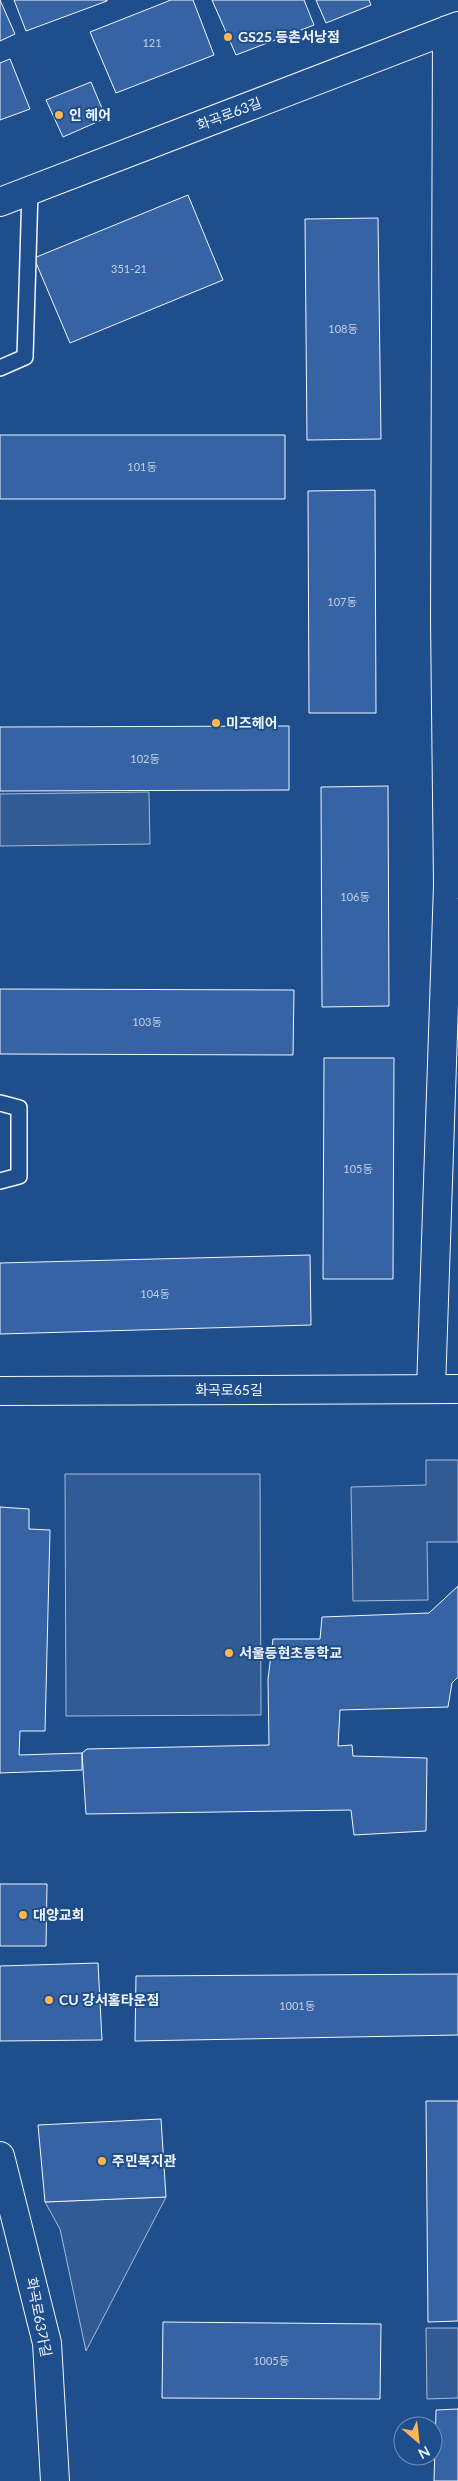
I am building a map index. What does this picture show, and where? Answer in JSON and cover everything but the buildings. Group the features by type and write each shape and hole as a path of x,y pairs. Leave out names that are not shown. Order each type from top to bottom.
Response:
{"street":[{"name":"화곡로63길","path":"0,202 452,28"},
{"path":"431,1389 453,885 452,28"},
{"name":"화곡로65길","path":"0,1390 458,1389"},
{"name":"화곡로63가길","path":"0,2156 47,2344 55,2481"}],"lane":[{"path":"0,368 25,357 30,191"},
{"path":"0,1103 19,1108 19,1176 0,1182"}],"shaded area":[{"path":"149,792 150,844 0,846 0,794"},
{"path":"426,1460 458,1460 458,1542 427,1542 428,1600 353,1601 351,1487 426,1485"},
{"path":"65,1474 260,1474 261,1715 66,1716"},
{"path":"166,2197 86,2351 60,2229 45,2202"},
{"path":"426,2328 458,2328 458,2398 427,2399"}],"place":[{"name":"GS25 등촌서낭점","path":"228,37"},
{"name":"인 헤어","path":"59,115"},
{"name":"미즈헤어","path":"216,723"},
{"name":"서울등현초등학교","path":"229,1653"},
{"name":"대양교회","path":"23,1915"},
{"name":"CU 강서홈타운점","path":"49,2000"},
{"name":"주민복지관","path":"102,2161"}]}
